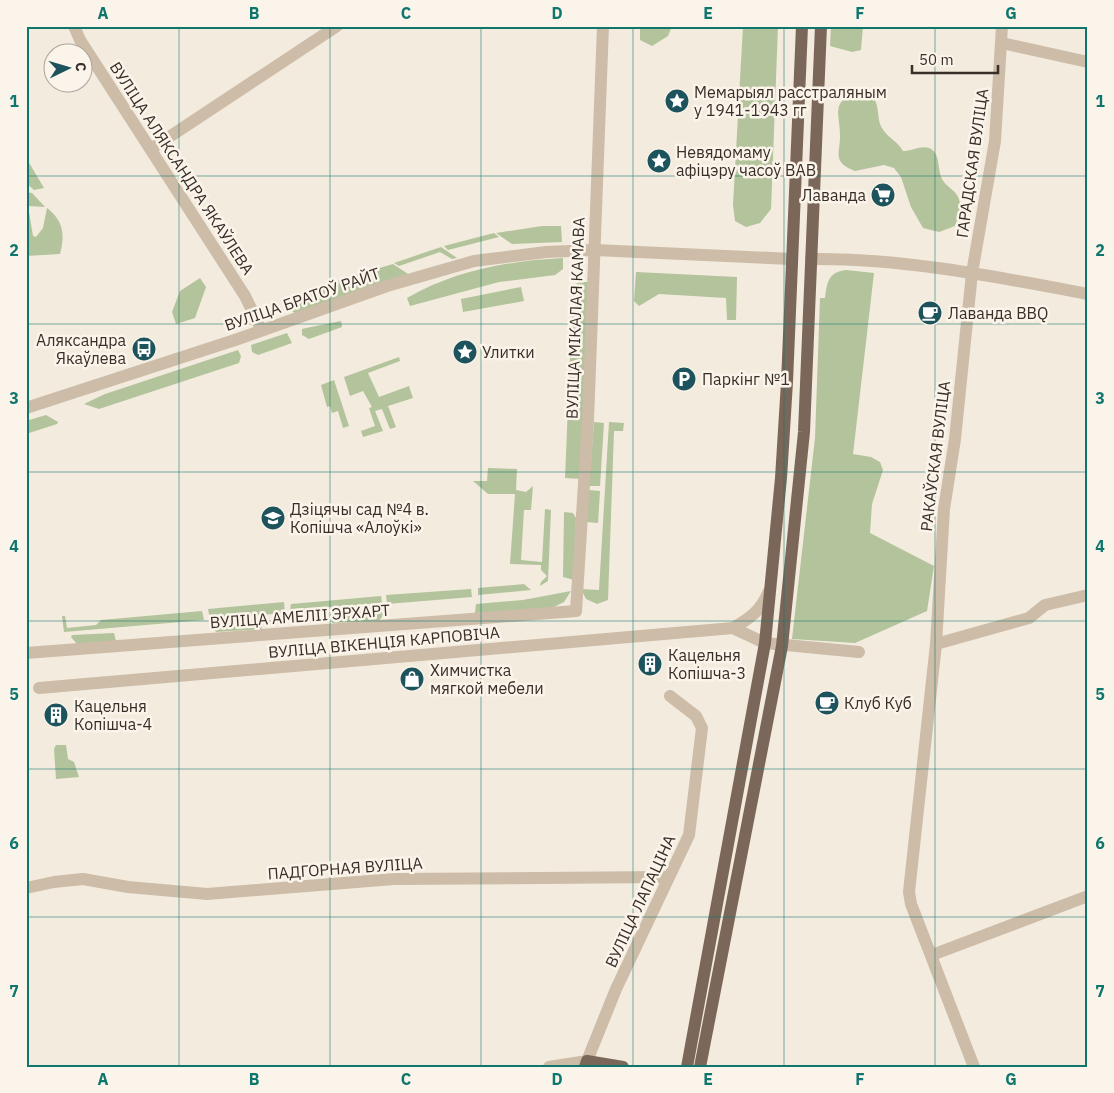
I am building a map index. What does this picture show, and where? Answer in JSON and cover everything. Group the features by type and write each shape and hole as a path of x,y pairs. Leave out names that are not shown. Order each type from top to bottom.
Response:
{"main road":[{"path":"687,1067 764,644 781,478 802,26"},
{"path":"700,1067 782,646 804,432 821,26"},
{"path":"792,259 812,259"},
{"path":"770,588 788,590"},
{"path":"586,1064 623,1067"}],"street":[{"name":"ВУЛІЦА АЛЯКСАНДРА ЯКАЎЛЕВА","path":"74,26 80,40 245,296 262,329"},
{"path":"151,149 338,26"},
{"name":"ВУЛІЦА МІКАЛАЯ КАМАВА","path":"576,611 595,250 602,26"},
{"name":"ГАРАДСКАЯ ВУЛІЦА","path":"972,273 993,151 1002,26"},
{"path":"1002,43 1088,62"},
{"name":"ВУЛІЦА БРАТОЎ РАЙТ","path":"26,408 238,339 386,286 474,261 546,252 595,250 792,259"},
{"path":"812,259 836,258 972,273 1088,294"},
{"name":"РАКАЎСКАЯ ВУЛІЦА","path":"972,273 955,439 944,509 936,644 909,892 911,904 974,1067"},
{"path":"733,628 752,617 762,608 770,588"},
{"path":"936,644 1029,618 1045,605 1088,595"},
{"name":"ВУЛІЦА АМЕЛІІ ЭРХАРТ","path":"26,653 576,611"},
{"path":"733,628 764,644 859,652"},
{"name":"ВУЛІЦА ВІКЕНЦІЯ КАРПОВІЧА","path":"39,688 733,628"},
{"name":"ВУЛІЦА ЛАПАЦІНА","path":"586,1064 616,989 667,877 689,834 702,728 696,716 670,696"},
{"name":"ПАДГОРНАЯ ВУЛІЦА","path":"26,888 54,882 83,879 136,888 207,894 394,879 667,877"},
{"path":"932,955 1088,896"},
{"path":"549,1067 586,1064"}],"green space":[{"path":"640,26 672,26 668,36 652,46 640,40"},
{"path":"743,26 778,26 771,209 760,223 746,227 735,221 733,205"},
{"path":"831,26 863,26 861,50 852,52 830,46"},
{"path":"857,90 869,91 876,102 881,126 886,134 903,151 926,147 933,150 937,157 942,179 956,193 960,202 955,226 939,232 923,228 911,207 901,177 894,168 884,165 855,171 840,161 838,109 843,100"},
{"path":"26,161 28,161 44,188 34,190 26,183"},
{"path":"26,192 32,193 45,207 28,206 33,236 36,237 43,228 47,208 57,218 62,229 60,254 26,256"},
{"path":"542,226 561,226 562,242 512,244 496,233"},
{"path":"494,233 499,237 448,250 444,246"},
{"path":"441,247 457,258 452,259 440,252 399,266 394,263"},
{"path":"563,258 563,269 555,275 499,282 410,306 407,298 444,280 463,274 502,265"},
{"path":"393,264 408,274 296,314 292,311 309,290 315,287"},
{"path":"846,270 874,273 853,454 871,457 880,462 883,470 872,504 870,533 934,566 927,611 855,643 792,639 815,438 820,298 825,298 828,283 832,276 835,273"},
{"path":"636,272 737,277 736,320 727,320 726,298 659,294 639,306 634,301"},
{"path":"200,278 206,287 195,318 176,324 172,312 180,291"},
{"path":"579,282 588,282 581,479 565,478 573,286"},
{"path":"521,287 524,301 463,312 461,299"},
{"path":"341,321 342,327 309,339 302,335 302,329"},
{"path":"287,333 292,343 258,355 252,352 251,345"},
{"path":"238,350 241,356 239,363 99,409 84,404 105,394"},
{"path":"399,357 400,361 368,373 379,397 409,386 413,398 388,406 396,427 390,429 382,409 375,411 383,431 363,437 361,431 375,426 369,408 372,407 363,391 350,396 344,377"},
{"path":"334,380 349,426 343,428 338,411 332,413 330,406 327,407 321,385"},
{"path":"46,415 58,422 57,424 26,434 26,421"},
{"path":"594,422 604,423 600,486 589,486"},
{"path":"609,422 624,423 623,431 614,431 608,600 597,604 586,599 581,589 599,590"},
{"path":"488,468 517,469 516,490 526,492 533,486 531,510 524,510 521,560 542,562 545,509 551,510 548,581 540,586 547,576 541,570 541,565 510,564 515,494 488,494 473,481 487,481"},
{"path":"589,490 600,491 598,523 587,522"},
{"path":"564,512 573,513 576,518 574,580 563,577"},
{"path":"524,584 531,590 478,595 478,588"},
{"path":"471,589 472,597 387,604 386,595"},
{"path":"571,591 564,602 552,608 475,613 476,604 523,600"},
{"path":"381,596 382,603 290,610 291,604"},
{"path":"284,602 285,613 210,619 208,609"},
{"path":"382,610 383,615 379,621 332,623 333,615"},
{"path":"202,611 204,620 64,632 62,616 65,616 67,628 96,625 101,620"},
{"path":"260,621 262,629 216,632 211,626"},
{"path":"114,633 116,641 77,644 71,637 72,635"},
{"path":"56,745 66,745 68,759 74,762 79,777 56,779 54,749"}],"place":[{"name":"Мемарыял расстраляным у 1941-1943 гг","path":"677,101"},
{"name":"Невядомаму афіцэру часоў ВАВ","path":"659,161"},
{"name":"Лаванда","path":"883,195"},
{"name":"Лаванда BBQ","path":"930,313"},
{"name":"Аляксандра Якаўлева","path":"144,349"},
{"name":"Улитки","path":"465,352"},
{"name":"Паркінг №1","path":"684,379"},
{"name":"Дзіцячы сад №4 в. Копішча «Алоўкі»","path":"273,518"},
{"name":"Кацельня Копішча-3","path":"650,664"},
{"name":"Химчистка мягкой мебели","path":"412,679"},
{"name":"Клуб Куб","path":"827,703"},
{"name":"Кацельня Копішча-4","path":"56,715"}]}
